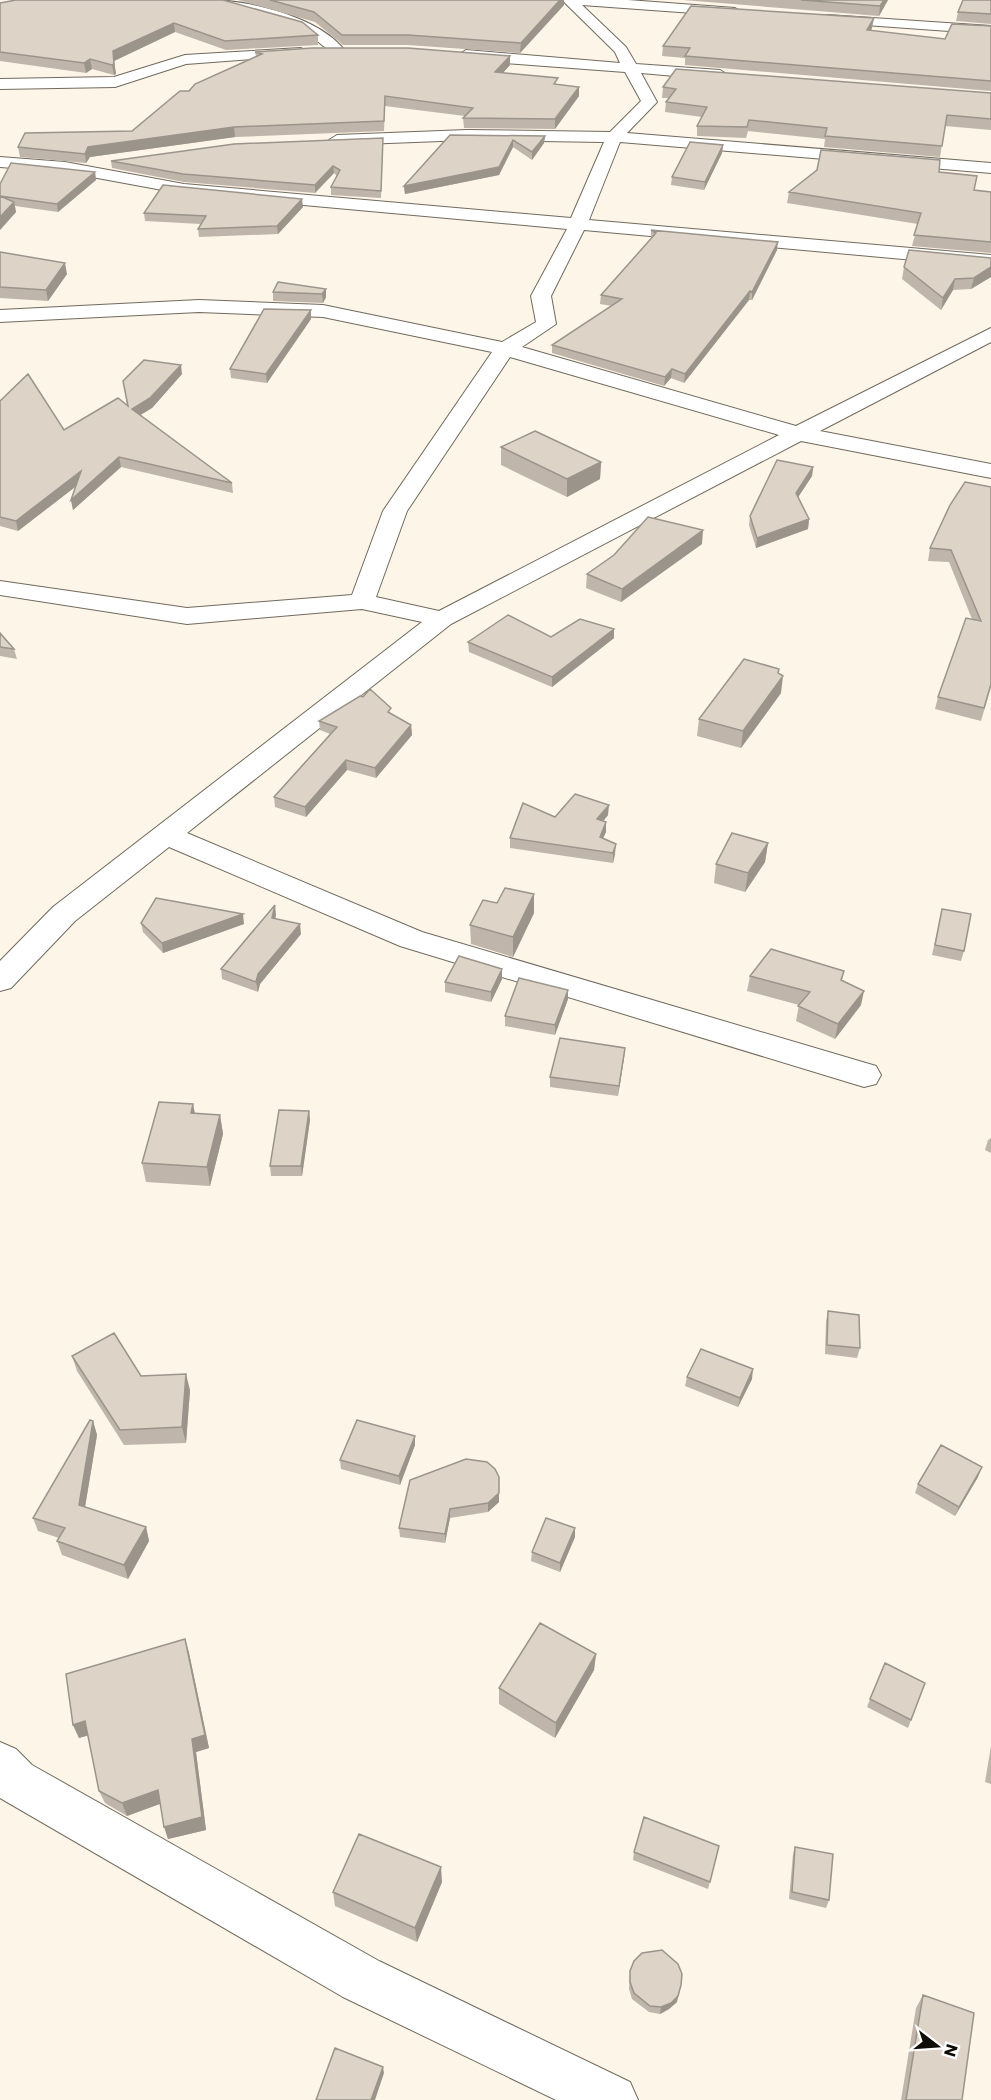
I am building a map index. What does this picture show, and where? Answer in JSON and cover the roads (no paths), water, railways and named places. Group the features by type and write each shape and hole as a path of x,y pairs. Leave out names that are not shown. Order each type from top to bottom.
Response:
{"street":[{"path":"0,84 115,82 185,60 344,51 309,27 215,0"},
{"path":"571,0 748,13"},
{"path":"362,602 395,511 505,349 546,324 541,296 578,224 614,137 650,102 621,50 575,8 571,0"},
{"path":"935,27 939,9"},
{"path":"818,18 991,30"},
{"path":"455,54 736,76"},
{"path":"316,141 467,135 614,137 991,168"},
{"path":"65,167 122,159"},
{"path":"0,162 65,167 184,189 991,261"},
{"path":"0,316 200,306 323,311 505,349 799,434 991,471"},
{"path":"0,980 64,914 442,619 991,334"},
{"path":"0,588 187,616 362,602 442,619"},
{"path":"166,835 411,939 864,1075"},
{"path":"0,1765 16,1780 361,1978 612,2100"}]}
